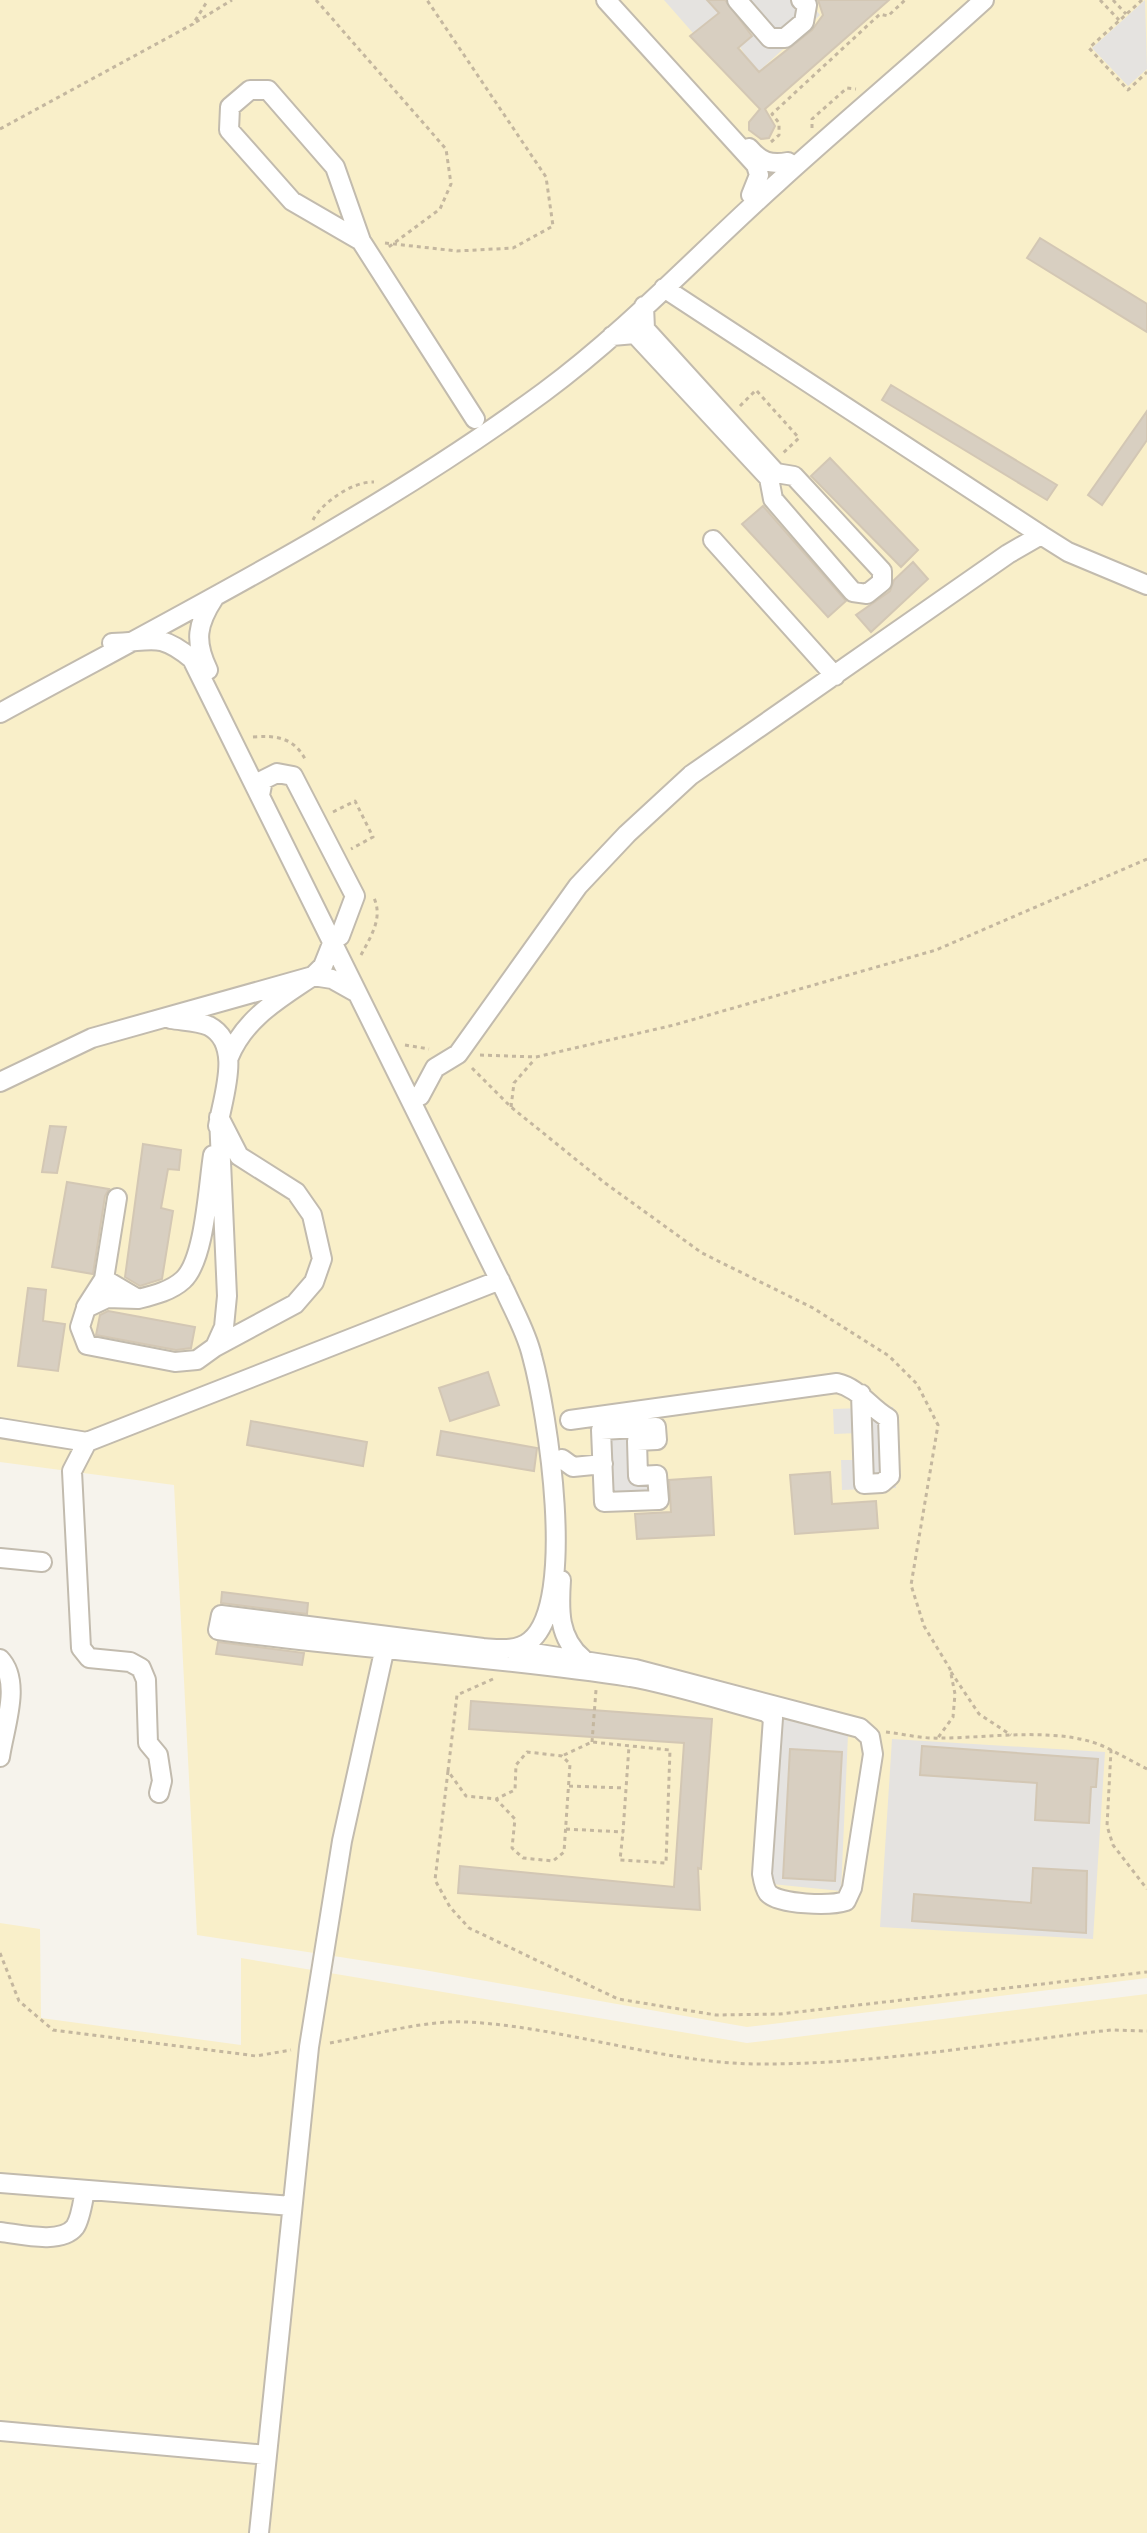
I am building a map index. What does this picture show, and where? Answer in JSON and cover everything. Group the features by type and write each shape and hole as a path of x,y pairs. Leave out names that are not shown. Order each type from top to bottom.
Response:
{"lane":[{"path":"606,0 756,165 759,175 751,195"},
{"path":"617,0 759,159 773,165 788,162"},
{"path":"737,0 770,38 785,38 804,22 807,5 801,0"},
{"path":"0,713 308,536 479,423 607,330 751,195 972,0"},
{"path":"583,1659 569,1647 562,1633 566,1468 564,1424 552,1409 540,1349 394,1043 336,938 262,788 199,652 199,626 217,590 313,543 479,438 546,390 612,336 777,183 984,0"},
{"path":"361,241 292,201 229,130 230,107 250,90 268,90 335,167 361,241 479,423"},
{"path":"664,288 1068,552 1147,585"},
{"path":"612,336 635,334 769,478 773,499 853,592 867,594 882,582 882,571 794,476 776,473 645,329 644,306"},
{"path":"420,1096 435,1068 458,1054 596,864 691,775 1008,554 1041,535"},
{"path":"713,540 835,676"},
{"path":"0,704 121,643 154,639 171,642 192,659 262,788"},
{"path":"86,1308 107,1298 138,1299 165,1292 182,1281 195,1267 229,1057 236,1040 258,1013 323,966 355,896 293,776 277,773 262,788"},
{"path":"336,938 360,995 500,1280 532,1352 553,1459 555,1514 552,1587 544,1626 529,1643 508,1649"},
{"path":"0,1082 92,1038 313,976 340,982 360,995"},
{"path":"165,1018 207,1025 222,1037 229,1057"},
{"path":"215,1347 224,1327 227,1296 219,1117"},
{"path":"117,1198 104,1279 86,1308 80,1327 87,1345 175,1362 197,1360 295,1304 314,1282 322,1259 312,1215 296,1192 239,1156 219,1117"},
{"path":"104,1279 138,1299"},
{"path":"0,1428 87,1442 500,1280"},
{"path":"564,1424 837,1383 861,1394"},
{"path":"656,1427 657,1440 637,1441 638,1476 657,1475 659,1500 604,1502 603,1464 601,1430 656,1427"},
{"path":"87,1442 72,1471 81,1648 89,1658 130,1662 141,1668 146,1680 148,1743 158,1755 162,1781 159,1793"},
{"path":"566,1468 603,1464"},
{"path":"0,1558 42,1562"},
{"path":"508,1649 386,1643 326,1645 218,1630 221,1615 386,1643 633,1678 766,1712 773,1718 762,1874 767,1892 778,1900 834,1905 846,1901 852,1888 873,1754 870,1737 860,1728 583,1659 508,1649"},
{"path":"259,2533 309,2047 342,1841 386,1643"},
{"path":"0,1659 9,1668 12,1687 4,1712 0,1757"},
{"path":"0,2183 292,2206"},
{"path":"0,2232 54,2237 66,2233 76,2226 85,2190"},
{"path":"0,2431 267,2455"}],"path":[{"path":"193,24 208,0"},
{"path":"0,129 232,0"},
{"path":"316,0 446,149 451,184 440,209 373,259"},
{"path":"361,241 457,251 513,248 553,226 546,177 427,0"},
{"path":"762,150 779,135 779,123 772,114 880,14 888,16 905,0"},
{"path":"1100,0 1119,20"},
{"path":"1113,0 1126,14"},
{"path":"1142,0 1089,48 1128,90 1147,72"},
{"path":"812,132 812,119 847,88 860,89"},
{"path":"734,412 756,390 799,438 775,461"},
{"path":"252,737 274,735 292,742 310,769"},
{"path":"330,813 355,801 373,837 350,849 356,860"},
{"path":"394,1043 458,1054 536,1057 674,1025 936,950 1147,859"},
{"path":"359,959 376,926 379,906 373,895"},
{"path":"458,1054 511,1107 605,1183 702,1253 813,1308 889,1356 917,1384 938,1425 911,1585 924,1626 979,1714 1011,1735"},
{"path":"511,1107 514,1083 536,1057"},
{"path":"937,1739 953,1717 955,1694 950,1669"},
{"path":"592,1742 597,1673"},
{"path":"457,1695 435,1880 450,1907 469,1928 618,1999 716,2015 780,2014 1147,1972"},
{"path":"860,1728 937,1739 1011,1735 1092,1739 1147,1769"},
{"path":"448,1771 466,1796 496,1799 515,1790 516,1765 527,1752 562,1756 592,1742 670,1750 666,1863 620,1860 629,1746"},
{"path":"1111,1750 1107,1826 1113,1845 1147,1887"},
{"path":"496,1799 515,1819 512,1848 523,1858 553,1861 564,1852 566,1829 570,1764 562,1756"},
{"path":"569,1786 625,1788"},
{"path":"566,1829 623,1832"},
{"path":"0,1953 19,2001 53,2030 256,2056 463,2022 517,2026 655,2054 754,2064 879,2059 1097,2031 1147,2031"}],"sand":[{"path":"0,0 1147,0 1147,1978 747,2027 424,1970 197,1935 174,1485 0,1462"},
{"path":"0,1923 40,1929 41,2018 241,2045 241,1958 747,2043 1147,1994 1147,2533 0,2533"}],"shaded area":[{"path":"664,0 707,0 719,13 693,33"},
{"path":"733,0 808,0 820,15 754,76 728,68 745,55 740,47 759,29"},
{"path":"1145,0 1147,69 1128,86 1092,48"},
{"path":"893,1407 896,1488 842,1490 841,1460 859,1460 858,1433 834,1434 833,1409"},
{"path":"660,1423 642,1446 643,1471 663,1504 600,1507 596,1426"},
{"path":"782,1719 848,1735 841,1891 772,1884"},
{"path":"892,1739 1105,1752 1093,1939 880,1927"}],"building":[{"path":"707,0 725,0 752,36 738,48 759,72 812,30 823,15 818,0 889,0 765,109 775,126 769,138 761,139 749,130 749,122 760,109 690,36 719,13"},
{"path":"1040,238 1147,304 1147,332 1027,258"},
{"path":"891,385 1057,485 1047,500 882,400"},
{"path":"1147,411 1147,440 1102,505 1088,495"},
{"path":"830,458 918,550 901,567 811,476"},
{"path":"763,506 846,601 828,617 742,524"},
{"path":"913,562 928,579 871,632 856,615 890,591 894,580"},
{"path":"50,1126 66,1127 57,1173 42,1172"},
{"path":"143,1144 181,1150 179,1170 168,1169 161,1208 173,1211 162,1279 140,1286 125,1277"},
{"path":"67,1182 109,1189 105,1196 93,1274 52,1267"},
{"path":"28,1288 46,1290 43,1321 65,1324 58,1371 18,1366"},
{"path":"108,1311 195,1327 191,1348 176,1350 96,1335 100,1315"},
{"path":"488,1372 499,1405 450,1421 439,1388"},
{"path":"251,1421 367,1442 363,1466 247,1445"},
{"path":"441,1431 537,1448 534,1471 437,1455"},
{"path":"830,1472 832,1504 876,1501 878,1528 795,1534 790,1475"},
{"path":"711,1477 714,1535 637,1539 635,1514 671,1512 669,1480"},
{"path":"222,1592 308,1603 307,1614 221,1603"},
{"path":"218,1642 304,1653 302,1665 216,1654"},
{"path":"471,1701 712,1719 701,1869 698,1868 700,1910 458,1893 460,1866 674,1887 684,1743 469,1729"},
{"path":"922,1746 1098,1759 1096,1787 1091,1787 1089,1823 1035,1820 1037,1783 920,1775"},
{"path":"790,1749 842,1752 835,1881 783,1878"},
{"path":"1033,1868 1087,1871 1086,1933 912,1921 914,1894 1031,1903"}]}
